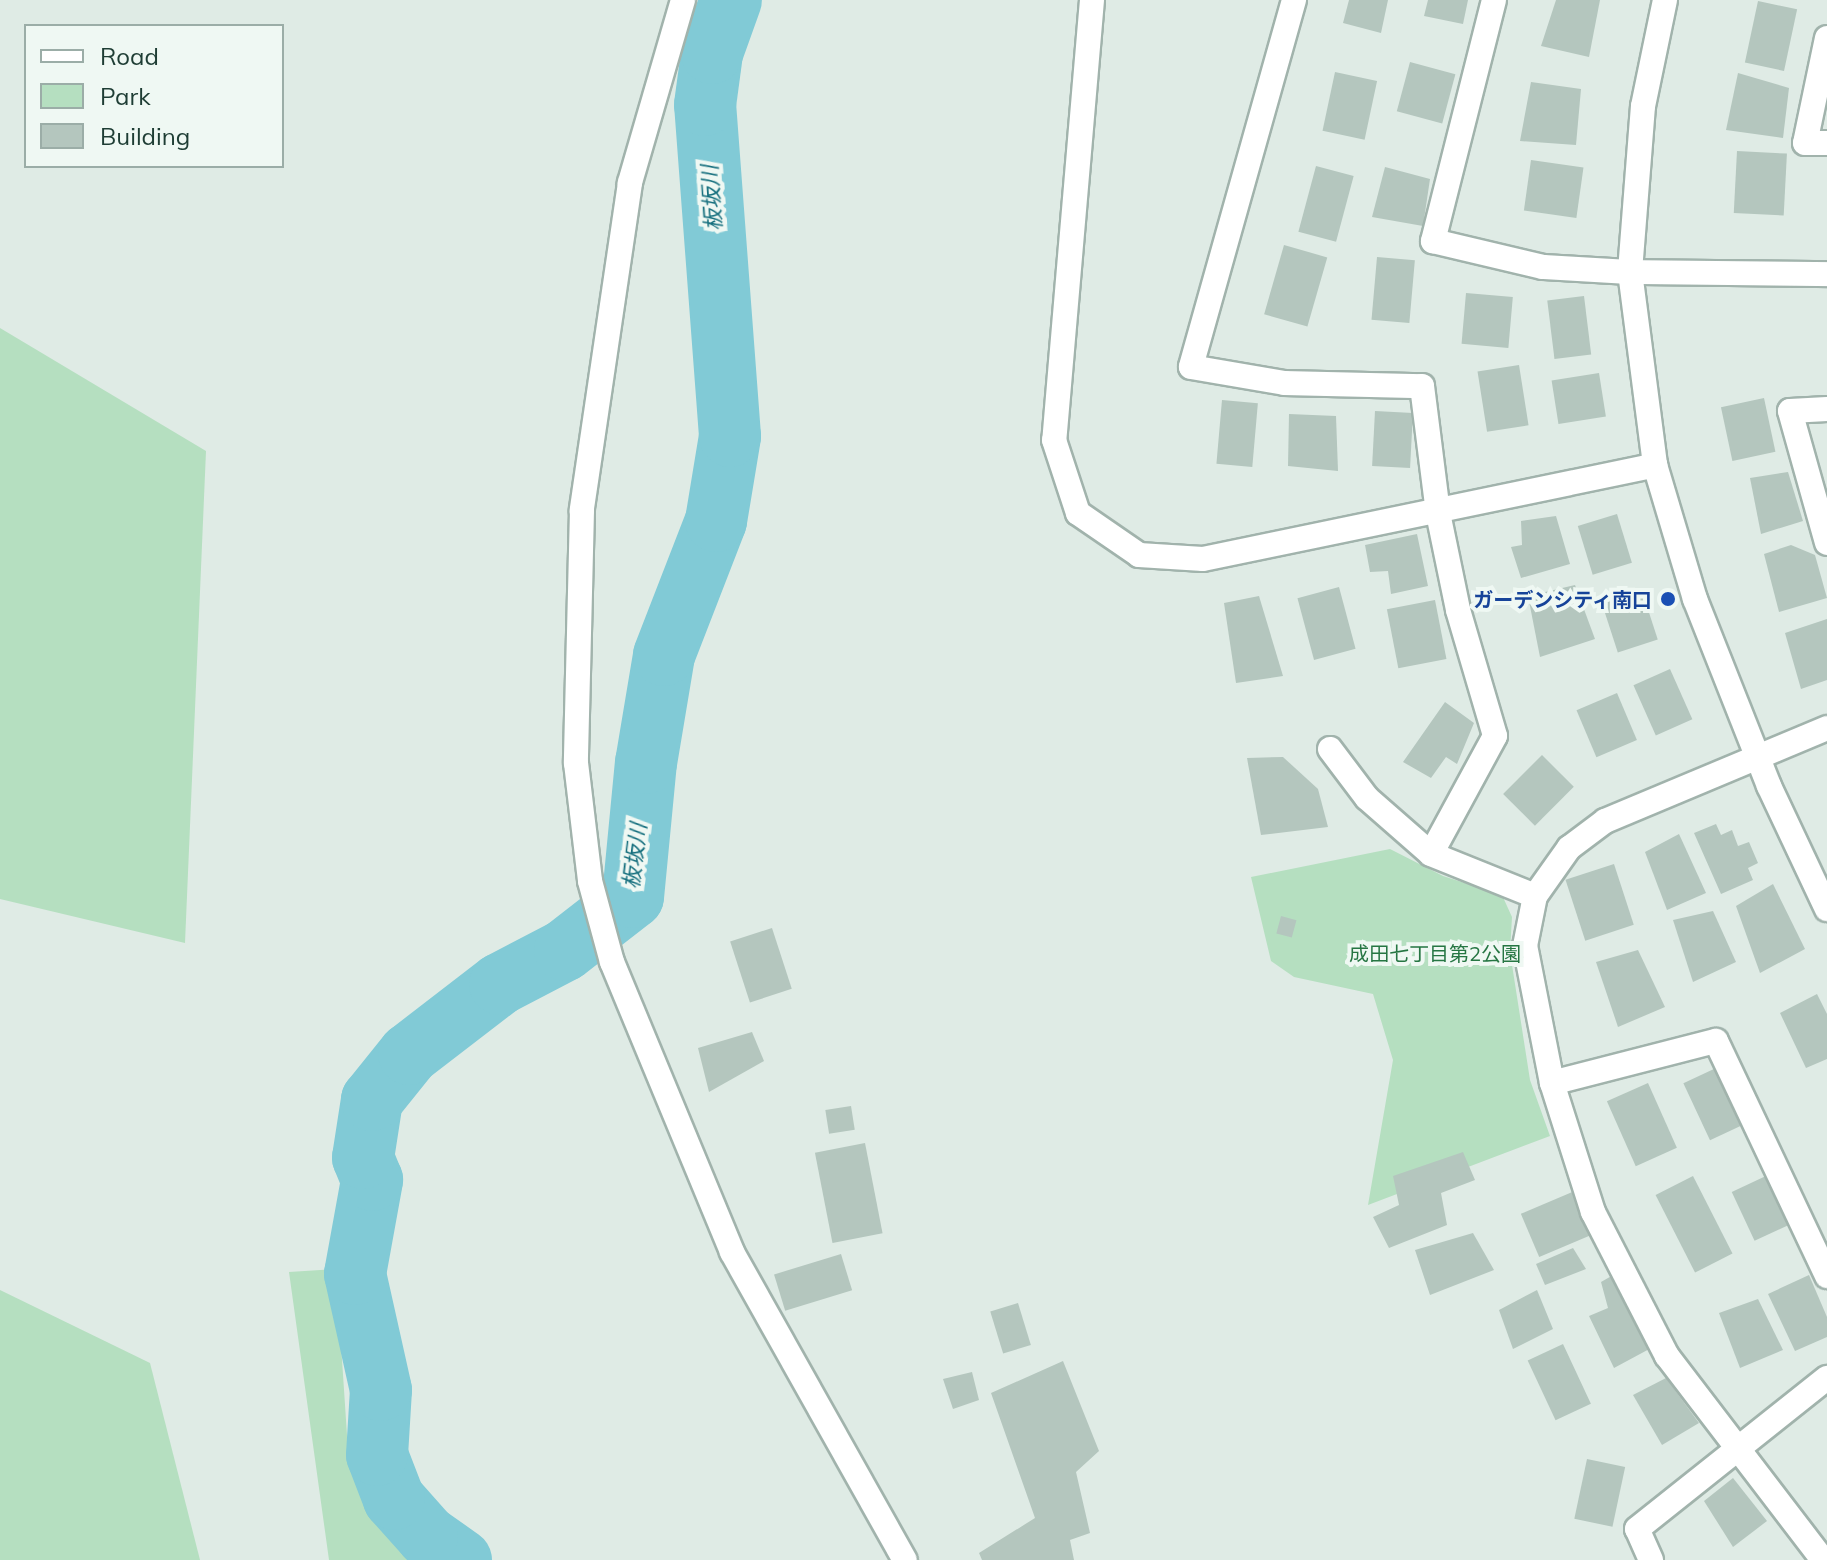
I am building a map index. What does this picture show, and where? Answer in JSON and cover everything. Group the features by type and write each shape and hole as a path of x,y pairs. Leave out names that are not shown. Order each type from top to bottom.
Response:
{"street":[{"path":"683,0 630,183 582,510 576,763 595,899 612,962 732,1252 905,1560"},
{"path":"1092,0 1054,440 1078,513 1139,555 1203,559 1438,513 1655,465"},
{"path":"1294,0 1191,367 1285,383 1422,386 1438,513 1458,610 1495,736 1431,854"},
{"path":"1494,0 1433,241 1543,267 1630,272 1827,274"},
{"path":"1665,0 1643,106 1630,272 1655,465 1695,599 1756,755 1827,909"},
{"path":"1827,38 1805,143 1827,143"},
{"path":"1827,409 1790,411 1827,543"},
{"path":"1823,1560 1736,1451 1667,1356 1593,1212 1552,1083 1525,946 1535,896 1569,848 1605,821 1756,755 1827,728"},
{"path":"1330,749 1367,798 1431,854 1535,896"},
{"path":"1552,1083 1716,1041 1827,1276"},
{"path":"1651,1560 1637,1529 1827,1378"}],"green space":[{"path":"0,328 206,451 185,943 0,899"},
{"name":"成田七丁目第2公園","path":"1390,849 1443,876 1502,895 1512,917 1510,952 1530,1080 1550,1136 1368,1205 1393,1060 1373,994 1294,977 1271,961 1251,877"},
{"path":"336,1269 347,1435 385,1530 438,1560 329,1560 289,1272"},
{"path":"0,1290 150,1363 200,1560 0,1560"}],"building":[{"path":"1349,0 1388,0 1381,33 1343,23"},
{"path":"1428,0 1468,0 1463,24 1424,16"},
{"path":"1556,0 1600,0 1589,57 1541,46"},
{"path":"1758,1 1797,9 1784,71 1745,63"},
{"path":"1410,62 1455,74 1442,123 1397,111"},
{"path":"1335,72 1377,81 1365,140 1323,131"},
{"path":"1738,73 1789,88 1783,138 1726,130"},
{"path":"1531,82 1581,89 1576,145 1520,141"},
{"path":"1737,151 1787,154 1784,216 1734,213"},
{"path":"1531,160 1583,167 1576,218 1524,211"},
{"path":"1316,166 1354,176 1336,242 1298,232"},
{"path":"1385,167 1430,179 1423,226 1372,217"},
{"path":"1284,245 1327,257 1307,327 1264,314"},
{"path":"1377,257 1415,260 1409,323 1372,320"},
{"path":"1466,293 1513,297 1508,348 1462,344"},
{"path":"1584,296 1591,355 1554,359 1547,301"},
{"path":"1519,365 1529,425 1487,432 1478,372"},
{"path":"1599,373 1606,416 1558,424 1552,381"},
{"path":"1764,398 1775,452 1732,461 1721,407"},
{"path":"1222,400 1258,403 1252,467 1216,464"},
{"path":"1375,411 1413,413 1410,468 1372,466"},
{"path":"1289,414 1336,416 1338,471 1288,466"},
{"path":"1788,472 1803,521 1761,534 1750,478"},
{"path":"1617,514 1632,563 1593,575 1578,526"},
{"path":"1556,516 1570,564 1521,578 1511,547 1522,545 1521,521"},
{"path":"1417,534 1428,586 1391,594 1388,571 1370,572 1365,545"},
{"path":"1791,545 1815,555 1827,598 1779,612 1764,554"},
{"path":"1575,585 1595,639 1540,657 1528,596"},
{"path":"1339,587 1356,649 1314,660 1297,598"},
{"path":"1642,591 1658,640 1618,652 1602,604"},
{"path":"1259,596 1283,676 1236,683 1224,603"},
{"path":"1435,600 1446,659 1398,668 1387,609"},
{"path":"1827,619 1827,680 1801,689 1785,633"},
{"path":"1670,669 1692,719 1656,736 1633,685"},
{"path":"1617,693 1637,740 1596,757 1576,710"},
{"path":"1445,702 1474,723 1457,764 1446,757 1431,778 1403,762"},
{"path":"1542,755 1574,787 1535,826 1503,794"},
{"path":"1283,757 1318,789 1328,827 1261,835 1247,758"},
{"path":"1716,824 1721,835 1732,830 1738,846 1749,842 1758,863 1748,868 1753,880 1721,894 1694,833"},
{"path":"1679,834 1706,893 1667,910 1645,852"},
{"path":"1614,864 1634,925 1585,941 1565,880"},
{"path":"1773,884 1805,949 1760,973 1736,906"},
{"path":"1713,911 1736,962 1693,982 1673,920"},
{"path":"1281,916 1296,920 1292,938 1276,933"},
{"path":"772,928 792,989 750,1002 730,942"},
{"path":"1638,950 1665,1007 1618,1027 1596,962"},
{"path":"1817,994 1827,1014 1827,1059 1806,1068 1780,1013"},
{"path":"752,1032 764,1061 709,1092 698,1048"},
{"path":"1716,1068 1743,1125 1710,1140 1683,1083"},
{"path":"1648,1083 1677,1148 1636,1166 1607,1101"},
{"path":"851,1106 855,1130 829,1134 825,1110"},
{"path":"865,1143 883,1233 832,1243 815,1153"},
{"path":"1463,1152 1475,1180 1441,1193 1447,1225 1389,1248 1373,1217 1399,1205 1393,1176"},
{"path":"1768,1175 1791,1224 1755,1241 1732,1192"},
{"path":"1693,1176 1732,1254 1695,1273 1656,1195"},
{"path":"1577,1190 1595,1233 1539,1257 1521,1214"},
{"path":"1473,1233 1494,1270 1430,1295 1415,1250"},
{"path":"1573,1248 1586,1269 1545,1285 1536,1264"},
{"path":"841,1254 852,1290 785,1311 774,1274"},
{"path":"1615,1274 1653,1347 1614,1368 1589,1316 1608,1308 1601,1282"},
{"path":"1809,1275 1827,1317 1827,1337 1795,1351 1768,1294"},
{"path":"1537,1290 1553,1329 1513,1349 1499,1310"},
{"path":"1758,1299 1783,1350 1740,1368 1719,1313"},
{"path":"1018,1303 1031,1345 1003,1354 990,1311"},
{"path":"1563,1344 1591,1404 1556,1420 1528,1360"},
{"path":"1063,1361 1099,1451 1076,1472 1090,1533 1070,1540 1074,1560 982,1560 979,1553 1035,1518 991,1393"},
{"path":"972,1372 979,1400 953,1409 943,1379"},
{"path":"1666,1378 1699,1423 1662,1445 1633,1395"},
{"path":"1587,1459 1625,1467 1612,1527 1574,1519"},
{"path":"1733,1478 1767,1521 1733,1547 1704,1501"}],"waterway":[{"name":"板坂川","path":"461,1560 427,1536 394,1499 377,1455 381,1390 355,1274 372,1180 363,1158 372,1100 409,1054 500,984 565,950 633,897 646,763 664,655 716,521 730,436 705,105 712,53 731,0"}],"place":[{"name":"ガーデンシティ南口","path":"1668,599"}]}
